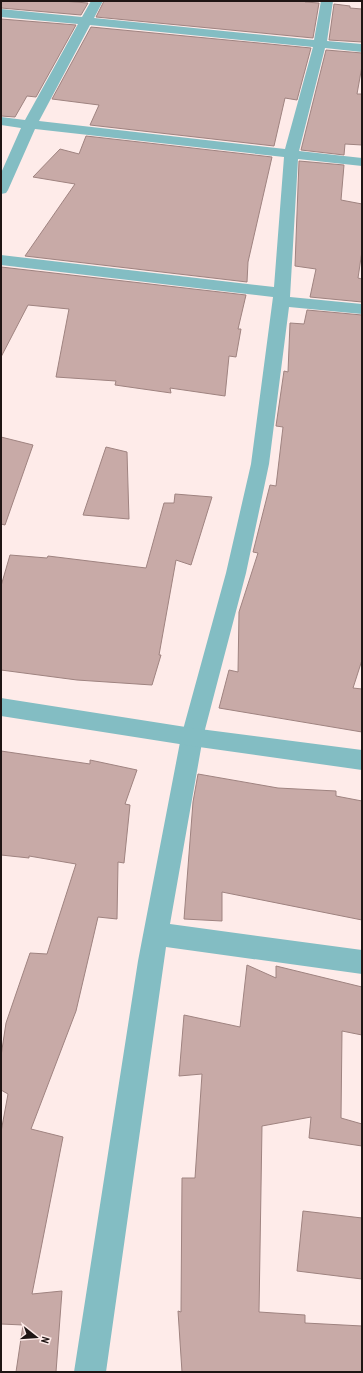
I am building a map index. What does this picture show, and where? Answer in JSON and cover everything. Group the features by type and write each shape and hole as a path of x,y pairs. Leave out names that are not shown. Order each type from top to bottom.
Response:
{"street":[{"path":"1,190 30,124 96,1"},
{"path":"90,1372 157,934 192,737 236,573 260,464 281,297 291,154 320,44 328,1"},
{"path":"1,13 362,48"},
{"path":"1,121 362,162"},
{"path":"1,260 362,309"},
{"path":"1,707 192,737 362,760"},
{"path":"157,934 362,962"}],"building":[{"path":"1,1 62,1 88,3 81,15 1,8"},
{"path":"104,1 305,1 319,3 313,38 96,17"},
{"path":"334,4 362,9 362,42 329,40"},
{"path":"1,19 76,25 36,97 27,96 15,117 1,116"},
{"path":"91,27 311,48 297,100 285,98 274,146 90,125 99,105 52,99"},
{"path":"326,50 362,53 362,66 357,94 362,94 362,145 345,144 344,155 301,150"},
{"path":"86,136 272,157 248,262 247,282 25,256 75,184 33,177 60,149 79,154"},
{"path":"299,161 344,165 341,200 362,204 362,251 358,278 362,279 362,302 310,297 316,269 295,266"},
{"path":"1,267 246,295 238,329 241,329 236,357 229,356 225,396 170,388 171,393 115,385 116,381 56,377 69,309 28,305 1,357"},
{"path":"307,310 362,315 362,660 353,688 362,689 362,732 219,708 229,670 238,672 239,612 258,553 253,552 270,485 276,486 283,427 276,426 284,371 288,372 290,323 304,324"},
{"path":"1,437 33,445 5,525 1,524"},
{"path":"106,447 127,452 129,519 83,515"},
{"path":"175,494 212,497 191,565 176,560 159,655 161,655 152,685 77,680 1,670 1,586 10,555 47,558 48,556 146,568 164,503 174,503"},
{"path":"1,751 90,764 90,760 137,770 125,804 130,805 124,863 118,862 117,919 98,917 76,1011 31,1129 63,1137 32,1294 62,1291 56,1372 16,1372 23,1325 1,1324 1,1132 8,1094 1,1090 1,1056 6,1023 30,953 47,954 76,864 29,856 29,858 1,855"},
{"path":"198,774 278,788 336,791 336,796 362,801 362,920 222,892 222,921 184,919 193,802"},
{"path":"247,965 276,978 276,966 362,987 362,1035 342,1031 341,1118 362,1124 362,1146 309,1138 311,1117 262,1126 259,1312 305,1315 305,1323 362,1326 362,1372 182,1372 178,1311 181,1312 182,1178 195,1178 202,1074 179,1076 184,1015 240,1027"},
{"path":"303,1211 362,1218 362,1279 297,1271"}]}
